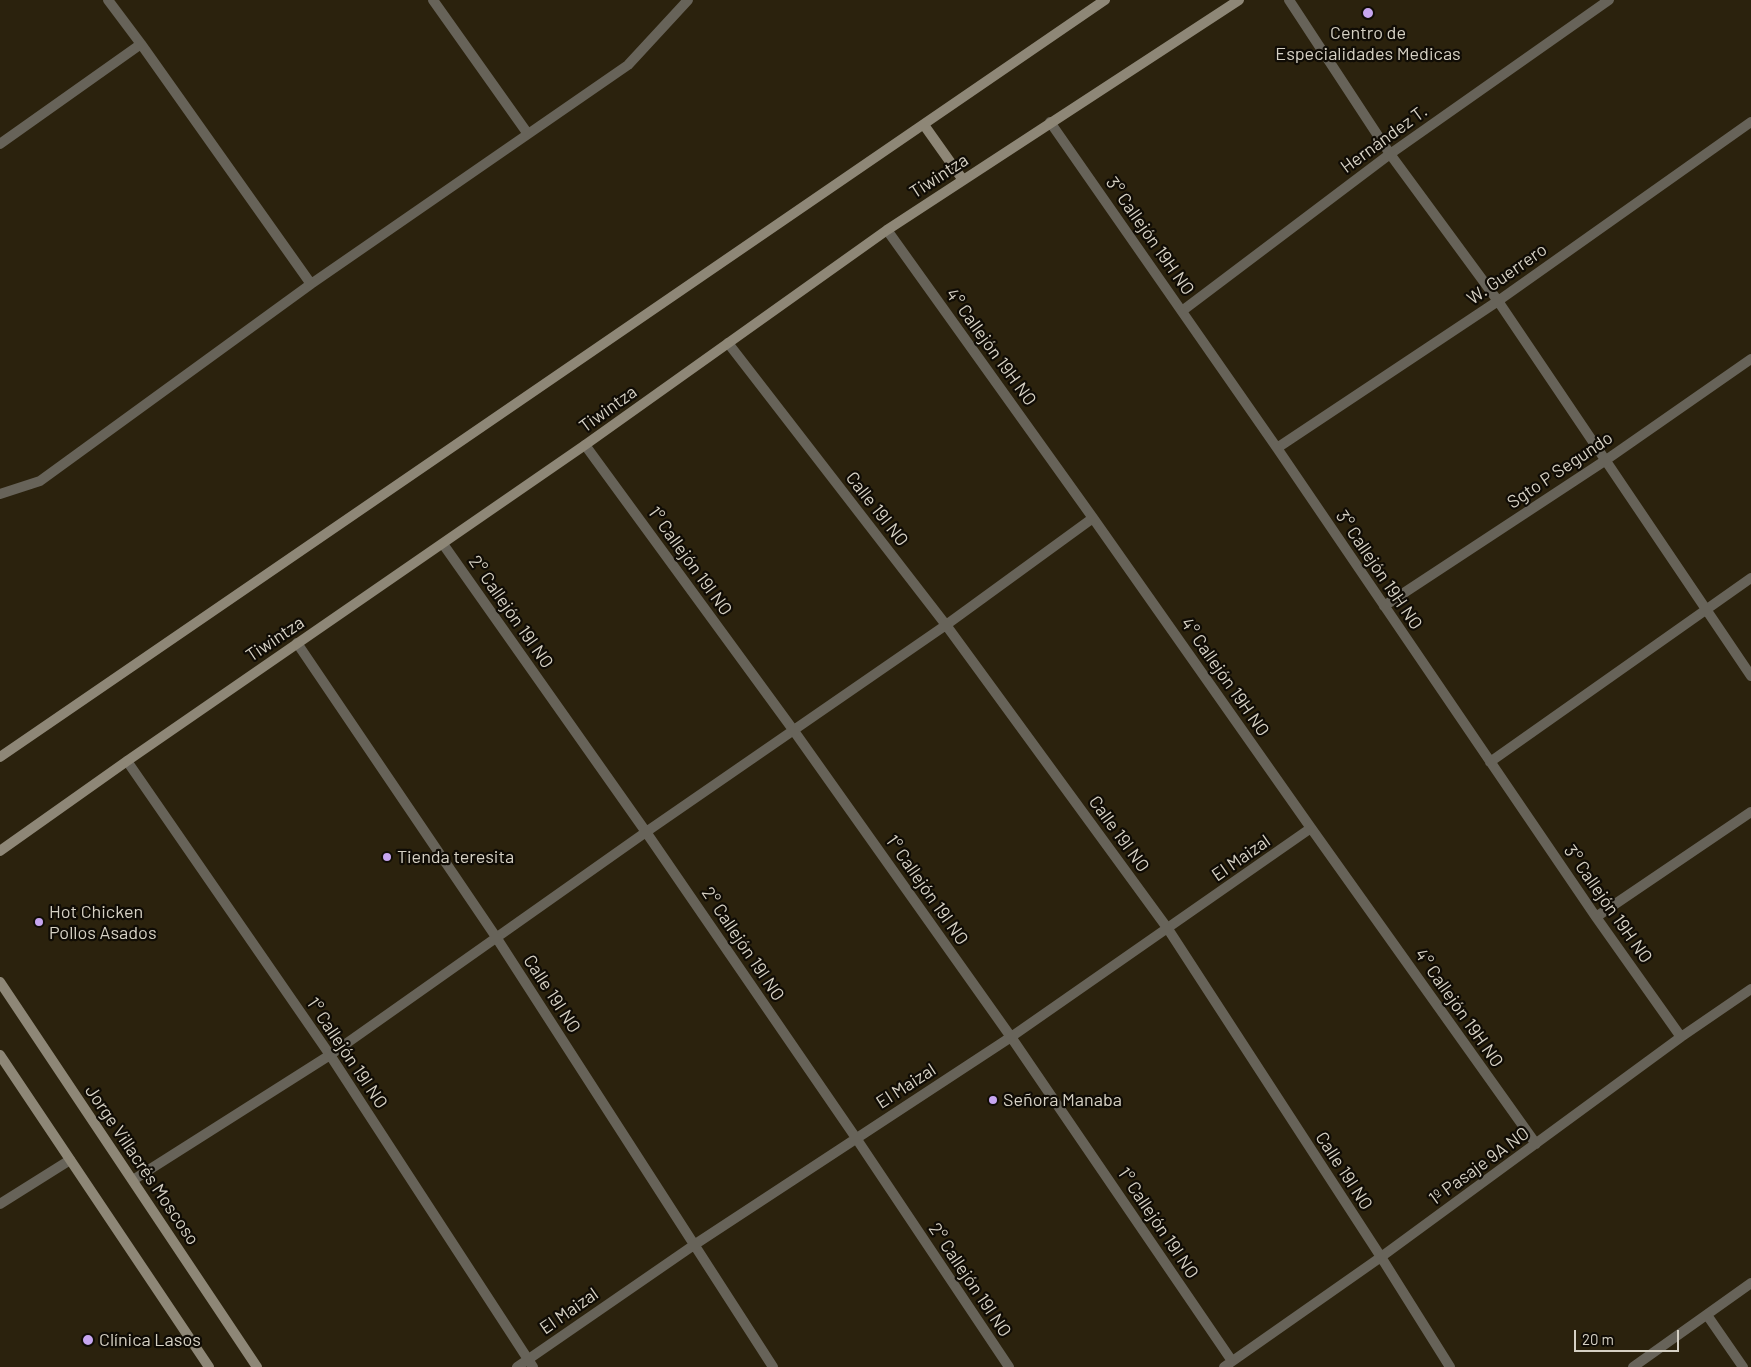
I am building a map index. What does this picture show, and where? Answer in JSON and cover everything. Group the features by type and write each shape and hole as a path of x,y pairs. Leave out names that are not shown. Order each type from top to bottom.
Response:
{"street":[{"path":"108,0 310,284"},
{"path":"433,0 528,134"},
{"path":"0,494 40,481 310,284 628,65 688,0"},
{"path":"0,757 1105,0"},
{"name":"Tiwintza","path":"0,851 297,643 585,445 887,230 1239,0"},
{"path":"1290,0 1390,154 1498,301 1751,676"},
{"name":"Hernández T.","path":"1182,311 1390,154 1609,0"},
{"path":"0,144 141,44"},
{"name":"3° Callejón 19H NO","path":"1050,122 1277,448 1596,917 1681,1036"},
{"name":"W. Guerrero","path":"1277,448 1498,301 1751,122"},
{"path":"924,125 963,180"},
{"name":"4° Callejón 19H NO","path":"887,230 1536,1144"},
{"name":"Calle 19I NO","path":"728,343 946,625 1168,929 1381,1257 1450,1367"},
{"name":"Sgto P Segundo","path":"1384,606 1606,460 1751,359"},
{"name":"1° Callejón 19I NO","path":"585,445 794,731 1011,1037 1228,1364"},
{"path":"133,1180 330,1055 646,832 946,625 1093,518"},
{"name":"2° Callejón 19I NO","path":"443,544 646,832 1010,1367"},
{"path":"1490,762 1751,578"},
{"name":"Calle 19I NO","path":"297,643 496,937 773,1367"},
{"name":"1° Callejón 19I NO","path":"127,761 330,1055 531,1363"},
{"path":"1596,917 1751,812"},
{"name":"El Maizal","path":"517,1367 531,1363 694,1244 1011,1037 1311,828"},
{"name":"Jorge Villacrés Moscoso","path":"0,982 257,1367"},
{"name":"1º Pasaje 9A NO","path":"1228,1364 1381,1257 1681,1036 1751,989"},
{"path":"0,1055 209,1367"},
{"path":"0,1204 70,1160"},
{"path":"1633,1367 1751,1283"},
{"path":"1707,1315 1743,1367"}],"place":[{"name":"Centro de Especialidades Medicas","path":"1368,13"},
{"name":"Tienda teresita","path":"387,857"},
{"name":"Hot Chicken Pollos Asados","path":"39,922"},
{"name":"Señora Manaba","path":"993,1100"},
{"name":"Clínica Lasos","path":"88,1340"}]}
